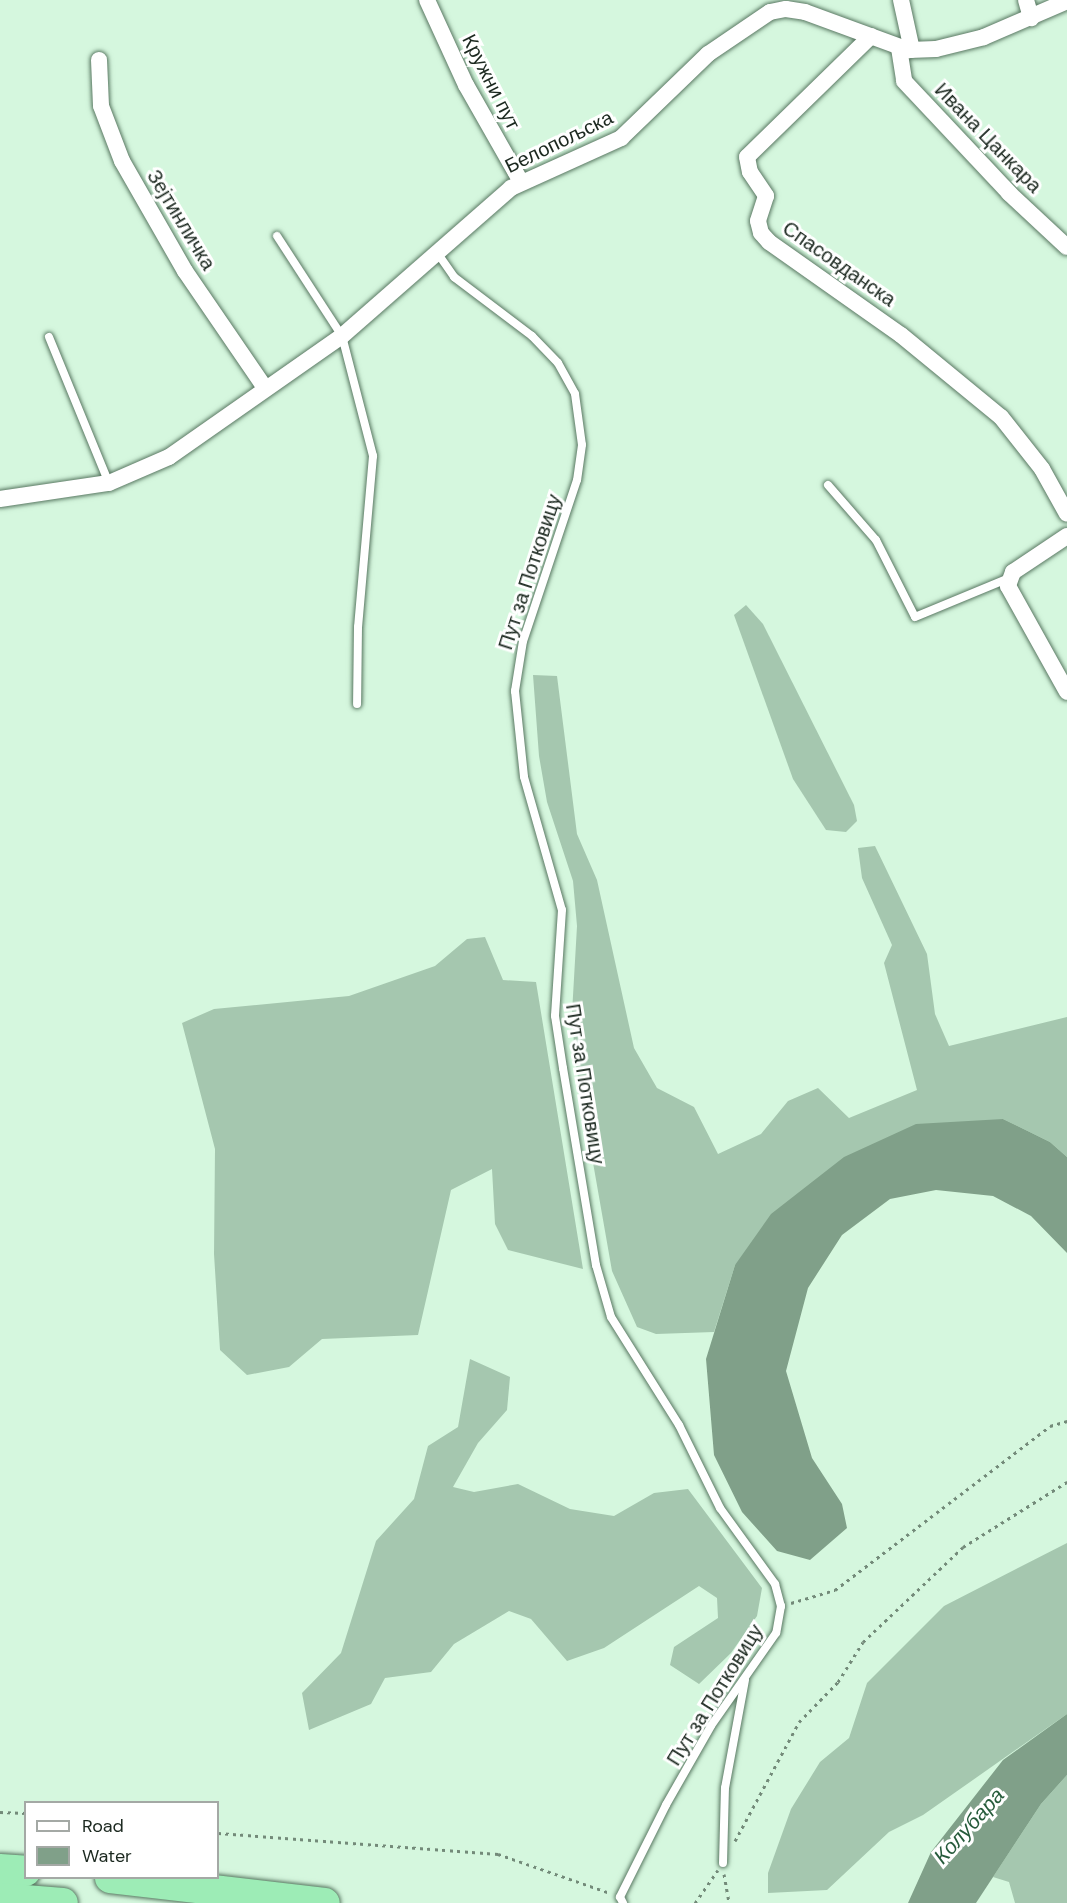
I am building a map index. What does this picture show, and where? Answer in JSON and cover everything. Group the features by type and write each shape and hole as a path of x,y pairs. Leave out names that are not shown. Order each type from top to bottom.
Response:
{"highway":[{"path":"0,1869 24,1871"},
{"path":"119,1879 325,1903"},
{"path":"0,1898 63,1903"}],"street":[{"name":"Кружни пут","path":"427,0 466,86 521,182"},
{"name":"Ивана Цанкара","path":"901,0 905,49 904,81 1009,193 1067,247"},
{"path":"1026,0 1030,18"},
{"path":"905,49 984,37 1067,1"},
{"name":"Белопољска","path":"0,499 109,483 169,458 265,388 342,336 436,251 521,182 621,138 708,54 770,12 797,9 905,49"},
{"name":"Спасовданска","path":"871,36 747,157 750,172 766,196 758,221 761,233 769,242 901,334 1001,417 1042,469 1067,514"},
{"name":"Зејтинличка","path":"99,60 101,106 122,161 185,271 265,388"},
{"path":"1067,537 1009,578 1011,597 1067,692"}],"lane":[{"path":"277,236 342,336 373,456 358,627 357,704"},
{"name":"Пут за Потковицу","path":"436,251 454,277 532,336 558,363 575,394 582,444 577,480 523,641 515,691 524,777 562,910 555,1016 562,1068 596,1264 611,1317 679,1425 720,1508 775,1584 781,1606 776,1633 711,1726 666,1805 621,1900"},
{"path":"49,337 109,483"},
{"path":"828,485 876,540 915,618 1009,578"},
{"path":"723,1863 725,1788 746,1676"}],"path":[{"path":"781,1606 835,1590 1050,1426 1067,1421"},
{"path":"695,1903 723,1863 799,1722 838,1682 863,1642 963,1546 1067,1482"},
{"path":"0,1812 24,1813"},
{"path":"219,1833 498,1854 621,1900"},
{"path":"723,1863 729,1903"}],"shaded area":[{"path":"746,605 763,624 854,805 857,821 846,832 826,830 793,779 734,615"},
{"path":"533,675 557,676 577,834 597,880 634,1048 657,1088 694,1107 718,1154 761,1134 788,1101 818,1088 849,1118 917,1090 884,963 892,945 862,878 858,848 875,846 927,954 935,1014 949,1046 1067,1017 1067,1157 1050,1142 1003,1119 735,1265 714,1332 656,1334 637,1327 612,1271 575,1060 572,1013 577,926 573,881 547,802 539,756"},
{"path":"485,937 503,980 536,982 583,1269 508,1250 495,1224 492,1169 451,1190 418,1335 322,1339 289,1367 247,1375 220,1350 214,1254 215,1149 182,1023 214,1009 349,996 435,966 467,939"},
{"path":"470,1359 510,1377 507,1410 478,1443 453,1487 474,1492 518,1484 570,1509 614,1516 654,1493 688,1489 762,1588 757,1616 731,1653 699,1684 670,1665 674,1647 718,1618 717,1598 699,1586 604,1648 567,1661 531,1619 509,1611 454,1644 431,1672 385,1678 371,1704 309,1730 302,1693 341,1653 376,1541 414,1499 428,1446 458,1427"},
{"path":"1067,1543 1067,1714 923,1815 889,1832 827,1890 768,1893 768,1873 791,1809 820,1762 849,1738 867,1683 944,1606"},
{"path":"1067,1775 1067,1903 1015,1903 1009,1882 993,1877 1041,1804"}],"water":[{"path":"1003,1119 1050,1142 1067,1157 1067,1253 1031,1216 993,1196 936,1190 890,1199 842,1235 808,1288 786,1371 812,1458 842,1504 847,1528 810,1560 777,1551 742,1512 714,1455 706,1359 735,1265 771,1214 844,1157 916,1124"},
{"name":"Колубара","path":"1067,1714 1067,1775 1041,1804 976,1903 908,1903 931,1852 1003,1760"}]}
